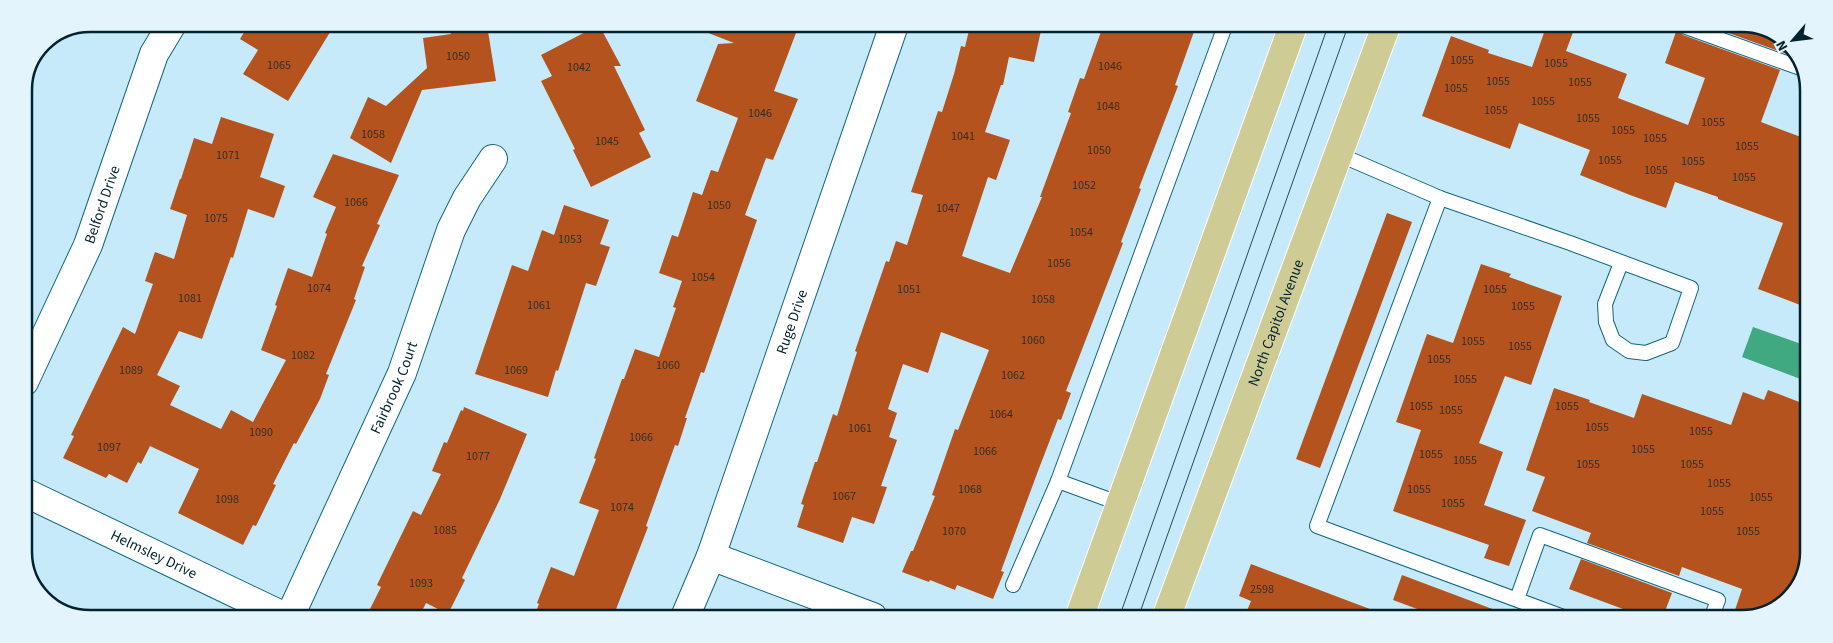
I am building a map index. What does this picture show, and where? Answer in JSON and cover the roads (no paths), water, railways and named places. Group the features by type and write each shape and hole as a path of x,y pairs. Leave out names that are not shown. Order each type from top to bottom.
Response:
{"main road":[{"path":"1082,610 1290,33"},
{"name":"North Capitol Avenue","path":"1171,610 1383,33"}],"street":[{"name":"Belford Drive","path":"33,364 88,245 154,54 167,33"},
{"name":"Ruge Drive","path":"688,610 711,556 891,33"},
{"name":"Fairbrook Court","path":"293,610 402,373 451,230 467,198 493,159"},
{"name":"Helmsley Drive","path":"33,496 270,610"},
{"path":"711,556 852,610"}],"lane":[{"path":"1013,585 1058,481 1222,33"},
{"path":"1703,33 1795,66"},
{"path":"1338,154 1440,198 1570,243 1691,288 1672,342 1646,353 1629,351 1613,340 1606,322 1605,304 1621,263"},
{"path":"1440,198 1317,526 1546,610"},
{"path":"1058,481 1121,504"},
{"path":"1517,599 1540,535 1718,600 1714,610"}],"tram line":[{"path":"1122,610 1326,33"},
{"path":"1141,610 1346,33"}]}
